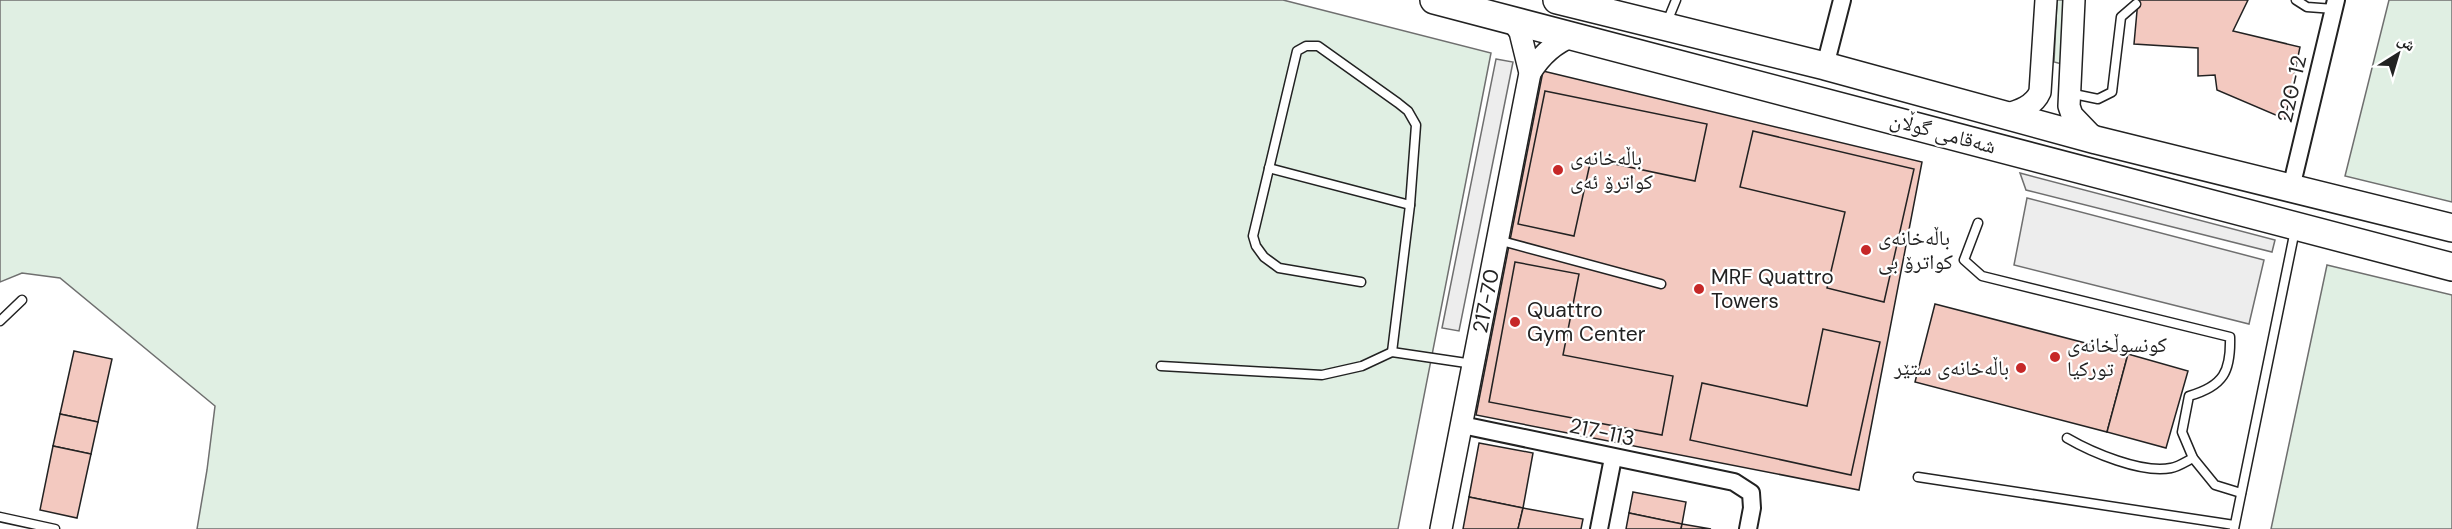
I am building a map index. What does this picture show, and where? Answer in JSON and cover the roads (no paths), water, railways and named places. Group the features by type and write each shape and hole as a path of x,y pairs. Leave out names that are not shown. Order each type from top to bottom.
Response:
{"main road":[{"name":"شەقامی گوڵان","path":"1434,0 2452,267"},
{"name":"شەقامی گوڵان","path":"1557,0 1825,66 2096,140 2452,228"}],"street":[{"path":"1825,66 1842,0"},
{"path":"2005,115 2027,106 2039,96 2046,0"},
{"path":"2074,0 2069,93 2072,115 2096,140"},
{"name":"220-12","path":"2292,188 2335,5"},
{"name":"217-70","path":"1512,20 1520,32 1530,72"},
{"name":"217-70","path":"1441,529 1530,72 1539,59 1559,41 1573,36"},
{"path":"2043,56 2048,69 2058,76 2068,69 2071,59"},
{"name":"217-113","path":"1462,425 1734,482 1751,493 1752,508 1748,529"},
{"path":"1599,529 1613,458"}],"lane":[{"path":"1664,28 1676,0"},
{"path":"2296,0 2307,7 2335,5"},
{"path":"2069,93 2098,99 2112,92 2121,17 2136,4"},
{"path":"1361,282 1279,268 1264,257 1256,246 1253,236 1297,51 1306,46 1318,46 1408,111 1416,125 1410,206 1392,352"},
{"path":"1269,168 1410,206"},
{"path":"1978,223 1964,260 1982,276 2230,337 2231,360 2223,379 2200,393 2189,396 2182,432 2193,458 2215,485 2241,493"},
{"path":"1918,477 2234,527 2296,226"},
{"path":"1497,240 1661,284"},
{"path":"0,321 22,300"},
{"path":"1161,366 1322,375 1362,366 1392,352 1474,364"},
{"path":"2067,438 2085,448 2132,466 2171,468 2193,458"},
{"path":"0,517 55,529"}],"place":[{"name":"باڵەخانەی کواترۆ ئەی","path":"1558,170"},
{"name":"باڵەخانەی کواترۆ بی","path":"1866,250"},
{"name":"MRF Quattro Towers","path":"1699,289"},
{"name":"Quattro Gym Center","path":"1515,322"},
{"name":"کونسوڵخانەی تورکیا","path":"2055,357"},
{"name":"باڵەخانەی ستێر","path":"2021,368"}]}
